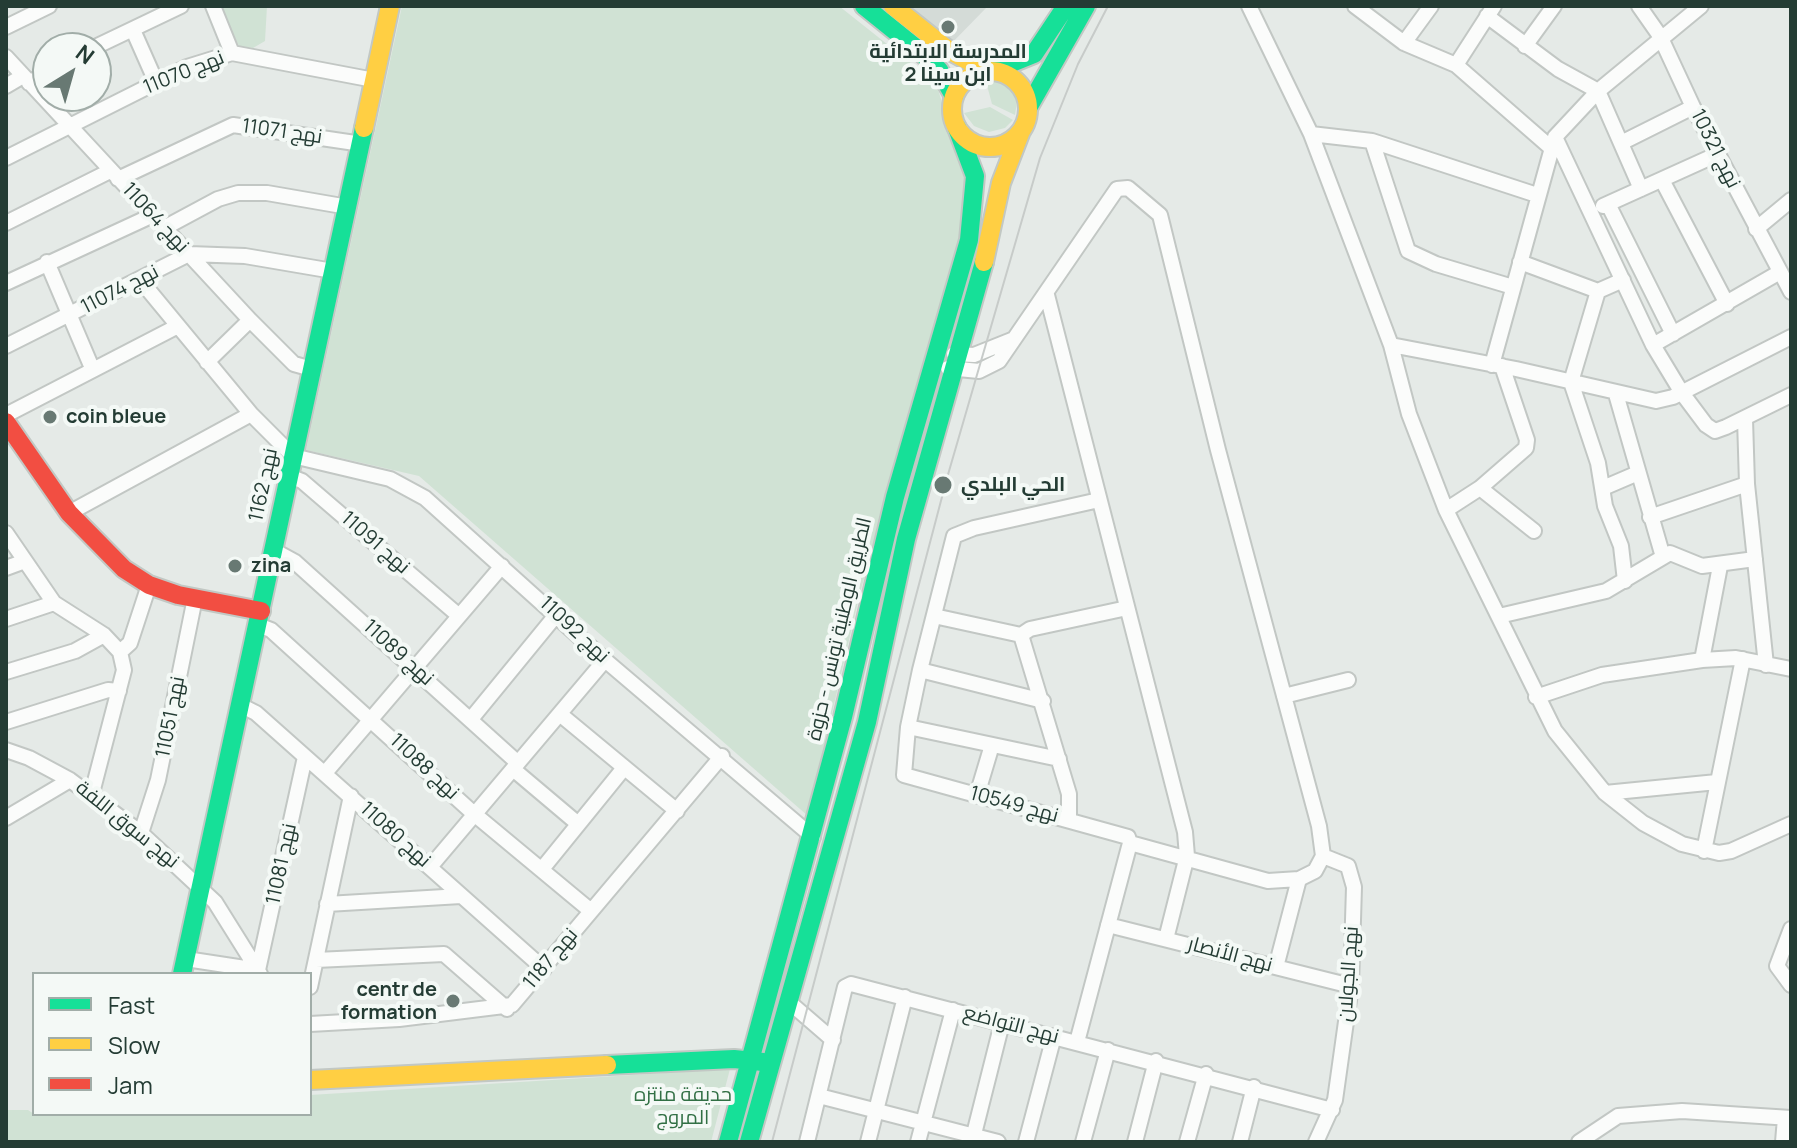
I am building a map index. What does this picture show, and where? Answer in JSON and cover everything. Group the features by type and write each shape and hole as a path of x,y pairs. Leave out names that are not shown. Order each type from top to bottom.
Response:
{"main road":[{"path":"864,6 921,52 939,70 954,96"},
{"path":"893,6 947,49 990,71 1003,73 1021,86 1028,108"},
{"path":"1021,131 1001,145 988,147 965,137 957,128 952,112 954,96 961,83 973,74 990,71 1034,54 1066,6"},
{"path":"749,1142 867,722 906,539 985,260 1001,183 1028,108 1086,6"},
{"name":"نهج 1162","path":"184,967 362,144 385,7"},
{"name":"الطريق الوطنية تونس - حزوة","path":"728,1142 811,836 895,497 974,212 975,176 957,128"},
{"path":"6,422 69,513 124,569 149,585 259,618"},
{"path":"312,1080 749,1059 770,1063"}],"street":[{"path":"6,27 49,6"},
{"path":"112,39 181,6"},
{"path":"213,6 232,53"},
{"path":"1249,6 1311,134 1391,345 1409,414 1446,510 1536,697 1578,763 1605,793 1672,841 1704,851 1731,851 1791,824"},
{"path":"1355,6 1404,43 1456,65 1553,142 1591,211 1653,345 1682,393 1712,430 1745,419 1791,395"},
{"path":"1404,43 1431,6"},
{"path":"1525,46 1554,6"},
{"name":"نهج 10321","path":"1639,6 1660,36 1693,107 1791,292"},
{"path":"1446,510 1480,488 1523,452 1527,444 1497,365 1513,287 1553,142 1598,91 1660,36 1701,6"},
{"path":"1456,65 1490,11 1525,46 1598,91 1641,189"},
{"path":"133,30 156,82"},
{"name":"نهج 11070","path":"6,158 187,67 232,53 374,80"},
{"name":"نهج 11064","path":"6,57 250,320 294,364 312,369"},
{"path":"6,86 32,77"},
{"path":"1621,143 1693,107"},
{"name":"نهج 11071","path":"6,223 233,125 362,144"},
{"path":"1311,134 1372,141 1537,195"},
{"path":"1372,141 1408,251 1436,264 1513,287"},
{"path":"1591,211 1718,154"},
{"path":"1662,180 1727,304"},
{"path":"936,357 979,371 992,367 1047,295 1117,189 1128,188 1160,215 1319,826 1323,856 1315,871 1299,879 1276,967"},
{"path":"164,228 218,199 238,193 267,193 348,207"},
{"path":"1756,229 1791,200"},
{"path":"1608,204 1673,334"},
{"path":"6,283 151,216"},
{"path":"189,254 245,256 333,271"},
{"name":"نهج 11074","path":"6,346 141,281 189,254"},
{"path":"47,262 92,368"},
{"path":"1520,262 1598,291 1623,280"},
{"path":"1653,345 1780,272"},
{"path":"141,281 251,414 293,456"},
{"path":"1598,291 1571,382 1598,463 1605,506 1621,546 1625,581"},
{"path":"1047,295 1185,832 1187,856 1166,939"},
{"path":"207,362 250,320"},
{"path":"6,415 178,326"},
{"path":"1391,345 1497,365 1652,402 1682,393 1791,337"},
{"path":"1616,394 1663,557"},
{"path":"69,513 251,414"},
{"path":"1745,419 1747,484 1766,665"},
{"name":"نهج 11092","path":"293,456 406,486 425,498 605,660 831,851"},
{"path":"1603,488 1638,473"},
{"name":"نهج 11091","path":"289,476 302,481 458,615"},
{"path":"1650,517 1747,484"},
{"path":"1480,488 1534,531"},
{"path":"1059,759 908,727 954,536 962,531 1099,500"},
{"path":"6,533 54,603 104,635 120,652 124,670 92,793"},
{"name":"نهج 11089","path":"273,550 295,562 415,668 577,823"},
{"path":"1499,616 1606,591 1672,553 1697,566 1720,566 1755,559"},
{"path":"6,568 25,561"},
{"path":"325,773 502,566"},
{"path":"1702,660 1720,566"},
{"path":"120,652 130,643 149,585"},
{"name":"نهج 11051","path":"141,833 158,780 195,598"},
{"path":"6,619 54,603"},
{"path":"934,616 1021,635 1030,629 1127,608"},
{"path":"471,719 557,614"},
{"name":"نهج 11088","path":"259,618 473,813 591,911"},
{"path":"6,672 75,651 104,635"},
{"path":"1021,635 1069,794 1069,819"},
{"path":"1536,697 1602,675 1702,660 1743,659 1791,669"},
{"path":"1704,851 1743,659"},
{"path":"430,867 605,660"},
{"path":"920,670 1043,701"},
{"path":"1284,696 1348,680"},
{"path":"6,722 108,690 119,691"},
{"name":"نهج 11080","path":"242,706 256,713 325,773 544,969"},
{"path":"561,715 677,811"},
{"name":"نهج 10549","path":"908,727 904,775 1069,819 1255,880 1299,879"},
{"path":"977,795 992,745"},
{"name":"نهج سوق اللفة","path":"7,752 92,793 200,887"},
{"name":"نهج 1187","path":"507,1009 722,756"},
{"name":"نهج 11081","path":"259,972 305,757"},
{"path":"542,869 624,768"},
{"path":"6,818 64,787 70,780"},
{"path":"1605,793 1717,782"},
{"path":"312,978 351,796"},
{"path":"1077,1042 1127,838"},
{"name":"نهج الجولان","path":"1316,1142 1332,1110 1351,986 1353,876 1348,866 1323,856"},
{"path":"200,887 223,913 259,972"},
{"path":"327,904 461,896"},
{"name":"نهج الأنصار","path":"1108,925 1351,986"},
{"path":"1791,929 1777,966 1791,985"},
{"path":"316,960 444,954 507,1009"},
{"path":"184,967 259,972"},
{"name":"نهج التواضع","path":"807,1142 848,985 1156,1061 1332,1110"},
{"path":"868,1142 905,997"},
{"path":"789,1002 833,1040"},
{"path":"312,1024 507,1009"},
{"path":"918,1142 953,1010"},
{"path":"972,1138 1002,1023"},
{"path":"1026,1142 1054,1036"},
{"path":"1083,1142 1108,1050"},
{"path":"1135,1142 1156,1061"},
{"path":"1187,1142 1206,1074"},
{"path":"1240,1142 1254,1087"},
{"path":"819,1096 923,1121 972,1138 998,1142"},
{"path":"1579,1142 1618,1116 1682,1111 1788,1118 1783,1142"}],"shaded area":[{"name":"المدرسة الابتدائية ابن سينا 2","path":"907,6 988,6 948,47"}],"green space":[{"path":"219,6 267,6 265,41 253,48 239,46"},
{"path":"402,6 839,6 936,83 971,196 860,593 808,816 419,476 306,450"},
{"path":"985,78 1000,80 1011,89 1017,102 1015,115 992,104"},
{"path":"990,107 1013,120 1005,128 989,132 974,126 964,113"},
{"name":"حديقة منتزه المروج","path":"730,1069 711,1142 6,1142 6,1110 28,1110 32,1116 312,1116 312,1095"}],"tram line":[{"path":"772,1142 947,478 1040,158 1078,64 1108,6"}],"traffic: fast":[{"path":"864,6 921,52 939,70 954,96"},
{"path":"992,71 1034,54 1066,6"},
{"path":"1028,108 1086,6"},
{"path":"182,972 364,128"},
{"path":"728,1142 843,717 895,497 969,240 975,176 957,128"},
{"path":"749,1142 867,722 906,539 984,262"},
{"path":"607,1065 734,1059 763,1062"}],"traffic: slow":[{"path":"364,128 390,6"},
{"path":"893,6 947,49 987,71"},
{"path":"990,71 1005,74 1017,82 1025,94 1028,109 1025,124 1017,136 1005,144 990,147 975,144 963,136 955,124 952,109 955,94 963,82 975,74 990,71"},
{"path":"984,262 1001,183 1021,131"},
{"path":"312,1080 607,1065"}],"traffic: jam":[{"path":"6,422 69,513 124,569 149,585 178,595 261,611"}],"place":[{"name":"المدرسة الابتدائية ابن سينا 2","path":"948,27"},
{"name":"coin bleue","path":"50,417"},
{"name":"الحي البلدي","path":"943,485"},
{"name":"zina","path":"235,566"},
{"name":"centr de formation","path":"453,1001"}]}
